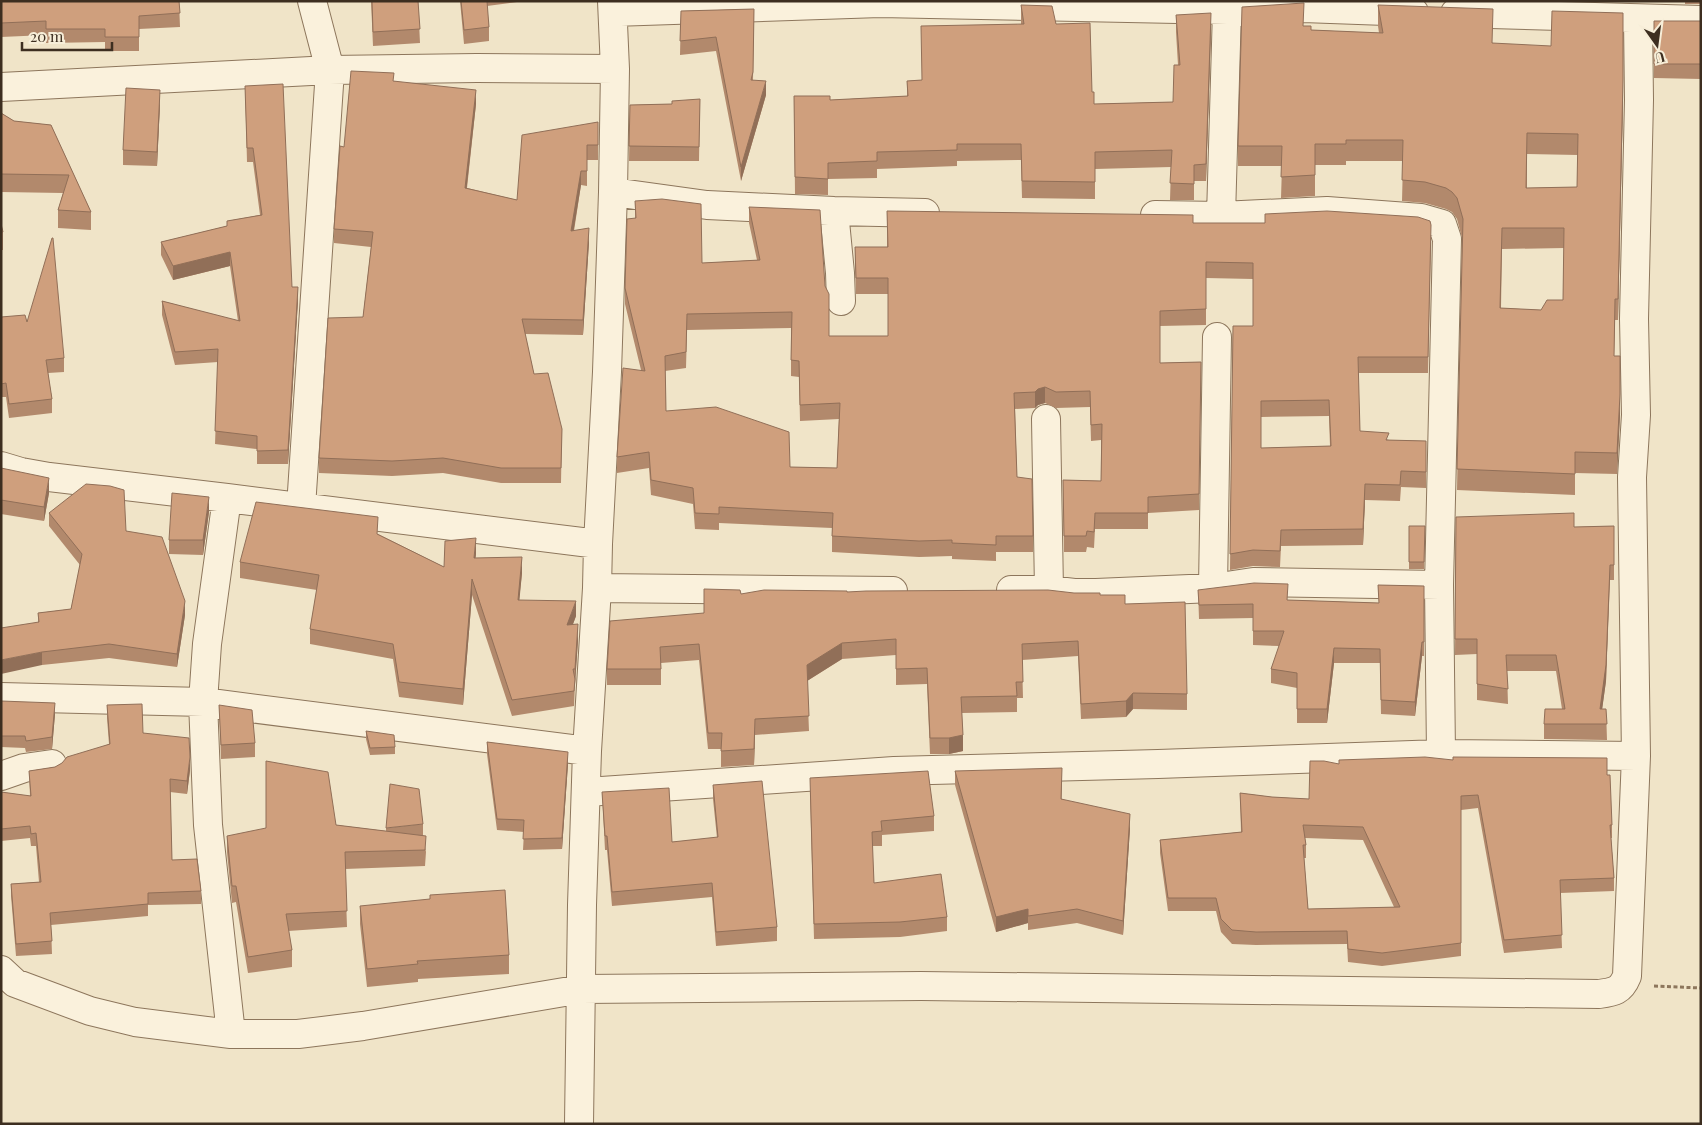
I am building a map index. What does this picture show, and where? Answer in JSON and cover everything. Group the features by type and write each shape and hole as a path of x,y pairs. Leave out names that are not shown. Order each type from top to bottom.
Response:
{"street":[{"path":"301,507 330,70 312,1"},
{"path":"579,1124 582,904 587,751 597,588 613,192 615,69 613,7 880,3 1251,12 1303,8 1701,20"},
{"path":"1221,216 1227,10"},
{"path":"1,970 15,983 90,1011 135,1022 231,1034 298,1034 363,1026 582,989 921,986 1599,994 1613,992 1623,985 1628,976 1636,756 1632,477 1636,414 1634,319 1639,100 1638,19"},
{"path":"1,86 330,70 615,69"},
{"path":"613,192 707,205 834,211 953,213"},
{"path":"834,211 841,301"},
{"path":"1132,215 1221,216 1327,211 1421,218 1442,224 1447,239 1447,246 1439,585 1440,754"},
{"path":"1213,588 1217,337"},
{"path":"1046,419 1049,590"},
{"path":"1,466 49,477 598,544"},
{"path":"227,498 207,644 203,702 208,825 231,1034"},
{"path":"989,590 1049,590 1096,593 1213,588 1253,582 1439,585"},
{"path":"597,588 830,592 919,591"},
{"path":"1,697 203,702 587,751"},
{"path":"587,792 894,771 1440,754 1636,756"},
{"path":"1,776 24,768 52,764"}],"path":[{"path":"1623,985 1701,988"}],"building":[{"path":"1,1 179,1 180,13 139,16 139,37 105,37 105,29 46,29 46,21 1,23"},
{"path":"372,1 418,1 420,29 373,32"},
{"path":"461,1 487,1 489,27 464,30"},
{"path":"1304,3 1303,26 1311,26 1311,30 1383,33 1378,5 1493,9 1492,43 1551,46 1552,11 1623,13 1618,299 1615,299 1614,356 1620,356 1617,453 1575,452 1575,474 1457,469 1463,219 1457,198 1446,188 1425,182 1402,180 1403,140 1346,140 1346,144 1315,144 1315,175 1281,177 1282,146 1238,146 1242,7","holes":["1527,133 1578,134 1577,187 1526,188","1502,228 1564,228 1563,300 1547,300 1541,310 1500,308"]},
{"path":"1021,5 1052,6 1056,24 1090,23 1094,104 1173,102 1174,65 1180,65 1176,15 1211,13 1206,164 1194,165 1194,184 1170,183 1172,150 1095,152 1095,182 1022,181 1021,144 957,144 957,150 877,152 877,161 828,163 828,179 795,177 794,96 830,96 830,100 908,96 907,81 922,80 921,26 1024,24"},
{"path":"754,9 753,72 751,80 766,81 741,167 716,37 680,41 681,11"},
{"path":"1654,21 1701,21 1701,64 1654,64"},
{"path":"351,71 394,73 393,81 476,90 465,188 517,200 522,135 598,122 598,145 587,145 587,171 581,171 571,231 589,228 583,320 522,319 534,374 548,373 562,429 561,468 501,468 443,458 392,461 319,458 328,318 363,317 373,232 334,229 340,146 344,147"},
{"path":"283,84 292,287 298,287 288,450 257,451 257,436 215,431 218,349 175,352 162,301 240,321 230,252 173,266 161,242 227,226 227,221 262,215 253,148 247,148 245,86"},
{"path":"126,88 160,90 157,152 123,150"},
{"path":"700,99 699,147 629,146 630,105 672,104 672,101"},
{"path":"1,113 14,121 51,125 91,212 58,210 69,175 1,174"},
{"path":"662,199 701,204 702,263 760,260 749,207 820,210 825,286 829,294 829,336 888,336 888,278 856,278 855,247 888,247 887,211 1193,215 1193,223 1265,223 1265,214 1327,211 1418,217 1430,221 1428,357 1358,357 1360,431 1389,433 1386,440 1426,441 1426,472 1401,471 1400,485 1365,484 1363,529 1281,530 1280,551 1253,550 1230,554 1233,326 1253,326 1253,263 1206,262 1206,309 1160,311 1160,363 1201,362 1199,494 1148,497 1148,513 1095,513 1094,532 1087,531 1086,536 1064,536 1063,480 1101,481 1102,424 1091,425 1090,391 1056,392 1045,387 1035,392 1014,393 1017,477 1032,479 1033,536 996,536 996,545 952,543 952,540 919,541 832,536 833,513 719,507 719,514 695,513 693,488 651,480 649,452 617,457 623,368 645,371 625,288 627,219 636,218 635,201","holes":["792,312 791,360 799,361 800,405 840,403 837,468 790,467 789,432 716,407 666,411 665,356 686,352 687,314","1329,400 1331,446 1261,448 1261,401"]},
{"path":"52,238 64,358 46,360 52,399 9,404 6,383 1,384 1,317 25,315 27,322"},
{"path":"1,468 49,478 44,507 1,500"},
{"path":"86,484 110,486 124,490 126,531 162,537 185,601 177,654 109,644 42,652 1,660 1,628 39,622 38,613 71,609 82,554 49,513"},
{"path":"172,493 209,497 203,540 169,540"},
{"path":"256,502 378,517 377,534 444,567 445,541 476,538 474,558 522,557 518,600 576,601 567,625 578,624 575,669 573,669 575,679 574,691 512,700 472,579 463,689 399,682 393,644 310,629 319,575 240,562"},
{"path":"1574,513 1574,527 1614,526 1614,565 1610,565 1606,665 1600,709 1606,709 1607,724 1544,724 1545,709 1565,709 1556,655 1506,655 1508,689 1477,684 1477,639 1455,639 1456,517"},
{"path":"1409,526 1425,526 1424,562 1409,562"},
{"path":"1254,583 1288,584 1287,600 1379,603 1378,585 1424,586 1424,642 1422,642 1415,702 1381,700 1380,649 1334,648 1327,709 1297,709 1297,673 1271,669 1284,631 1253,631 1253,604 1199,605 1198,590"},
{"path":"704,589 740,590 741,594 764,590 847,592 1048,590 1100,593 1100,595 1125,595 1125,604 1185,602 1187,694 1133,693 1126,701 1081,704 1078,641 1022,644 1023,682 1016,682 1017,696 961,697 963,735 949,738 930,738 927,668 896,669 896,639 842,643 807,665 809,716 755,719 754,749 721,751 722,733 708,733 699,644 660,647 661,669 607,669 610,621 704,613"},
{"path":"1,701 55,703 52,737 26,741 25,736 1,736"},
{"path":"142,704 143,733 189,738 190,757 187,781 170,779 172,860 197,859 201,891 148,893 148,904 50,913 52,941 16,944 11,884 41,882 36,833 31,834 30,826 1,829 1,792 31,796 29,771 55,767 67,757 110,744 107,705"},
{"path":"219,705 252,710 255,743 221,745"},
{"path":"366,731 394,735 395,747 370,748"},
{"path":"487,742 568,752 562,838 523,839 524,820 497,819"},
{"path":"1425,757 1453,760 1453,757 1607,758 1607,775 1610,775 1612,825 1610,825 1614,878 1560,880 1562,935 1504,940 1478,795 1461,796 1461,943 1382,953 1348,949 1347,931 1256,932 1232,930 1221,919 1216,898 1168,898 1160,840 1242,832 1240,793 1309,799 1310,761 1339,764 1339,760","holes":["1303,825 1363,827 1400,907 1308,909 1303,845 1306,845"]},
{"path":"266,761 328,772 336,825 426,836 425,850 345,852 347,911 286,914 292,950 248,957 236,886 232,886 227,836 266,828"},
{"path":"1062,768 1061,799 1130,814 1123,921 1077,909 1028,916 1028,909 996,917 955,771"},
{"path":"928,771 934,816 881,821 882,831 872,832 874,883 941,874 947,917 900,922 814,924 810,778"},
{"path":"762,781 777,927 716,932 712,883 612,892 602,792 669,788 672,842 718,837 713,785"},
{"path":"390,784 419,789 423,824 386,828"},
{"path":"505,890 509,955 417,961 418,964 367,969 360,906 430,899 430,895"}]}
